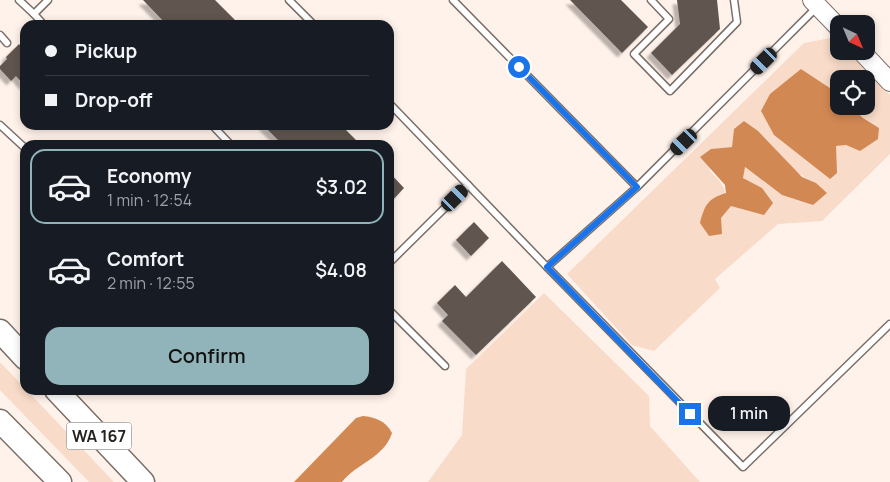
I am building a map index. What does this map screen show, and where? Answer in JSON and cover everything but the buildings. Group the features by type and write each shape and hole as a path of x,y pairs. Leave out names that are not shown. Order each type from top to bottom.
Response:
{"highway":[{"path":"0,331 20,353"},
{"name":"WA 167","path":"61,395 142,482"},
{"path":"0,421 60,482"}],"main road":[{"path":"815,3 830,19"},
{"path":"869,60 890,82"}],"lane":[{"path":"19,0 39,20"},
{"path":"34,14 48,0"},
{"path":"289,0 309,20"},
{"path":"453,0 637,187"},
{"path":"651,0 669,19 634,54 670,91 737,22 734,0"},
{"path":"547,267 637,187 815,3"},
{"path":"0,36 7,43"},
{"path":"394,108 742,467 890,324"},
{"path":"0,124 20,143"},
{"path":"217,130 226,140"},
{"path":"394,258 468,185"},
{"path":"394,315 445,366"}],"shaded area":[{"path":"830,38 830,60 857,60 867,70 830,70 830,88 801,69 774,135 830,179 836,146 846,145 860,151 879,128 860,115 875,115 875,79 890,95 890,154 822,221 778,224 715,279 720,288 654,351 632,345 567,274 804,43","holes":["744,121 796,171 816,183 813,205 782,195 744,167 743,178 762,188 731,206 721,218 725,192 721,183 710,171 711,149 732,147 734,129"]},
{"path":"801,69 830,88 830,115 860,115 879,128 878,139 860,151 846,145 836,146 837,173 830,179 774,135 761,111 770,94"},
{"path":"744,121 758,131 802,177 816,183 827,193 813,205 782,195 745,167 743,178 762,188 773,203 764,215 731,206 721,218 722,234 709,236 700,223 704,211 711,200 726,193 725,185 700,157 711,149 732,147 734,129"},
{"path":"544,293 649,396 650,426 700,482 428,482 462,435 466,369"},
{"path":"0,362 20,383 20,395 31,395 114,482 89,482 0,390"},
{"path":"363,416 380,420 390,429 392,433 383,449 348,475 342,482 294,482 356,418"}],"route":[{"path":"519,67 637,187 547,267 690,414"}]}
